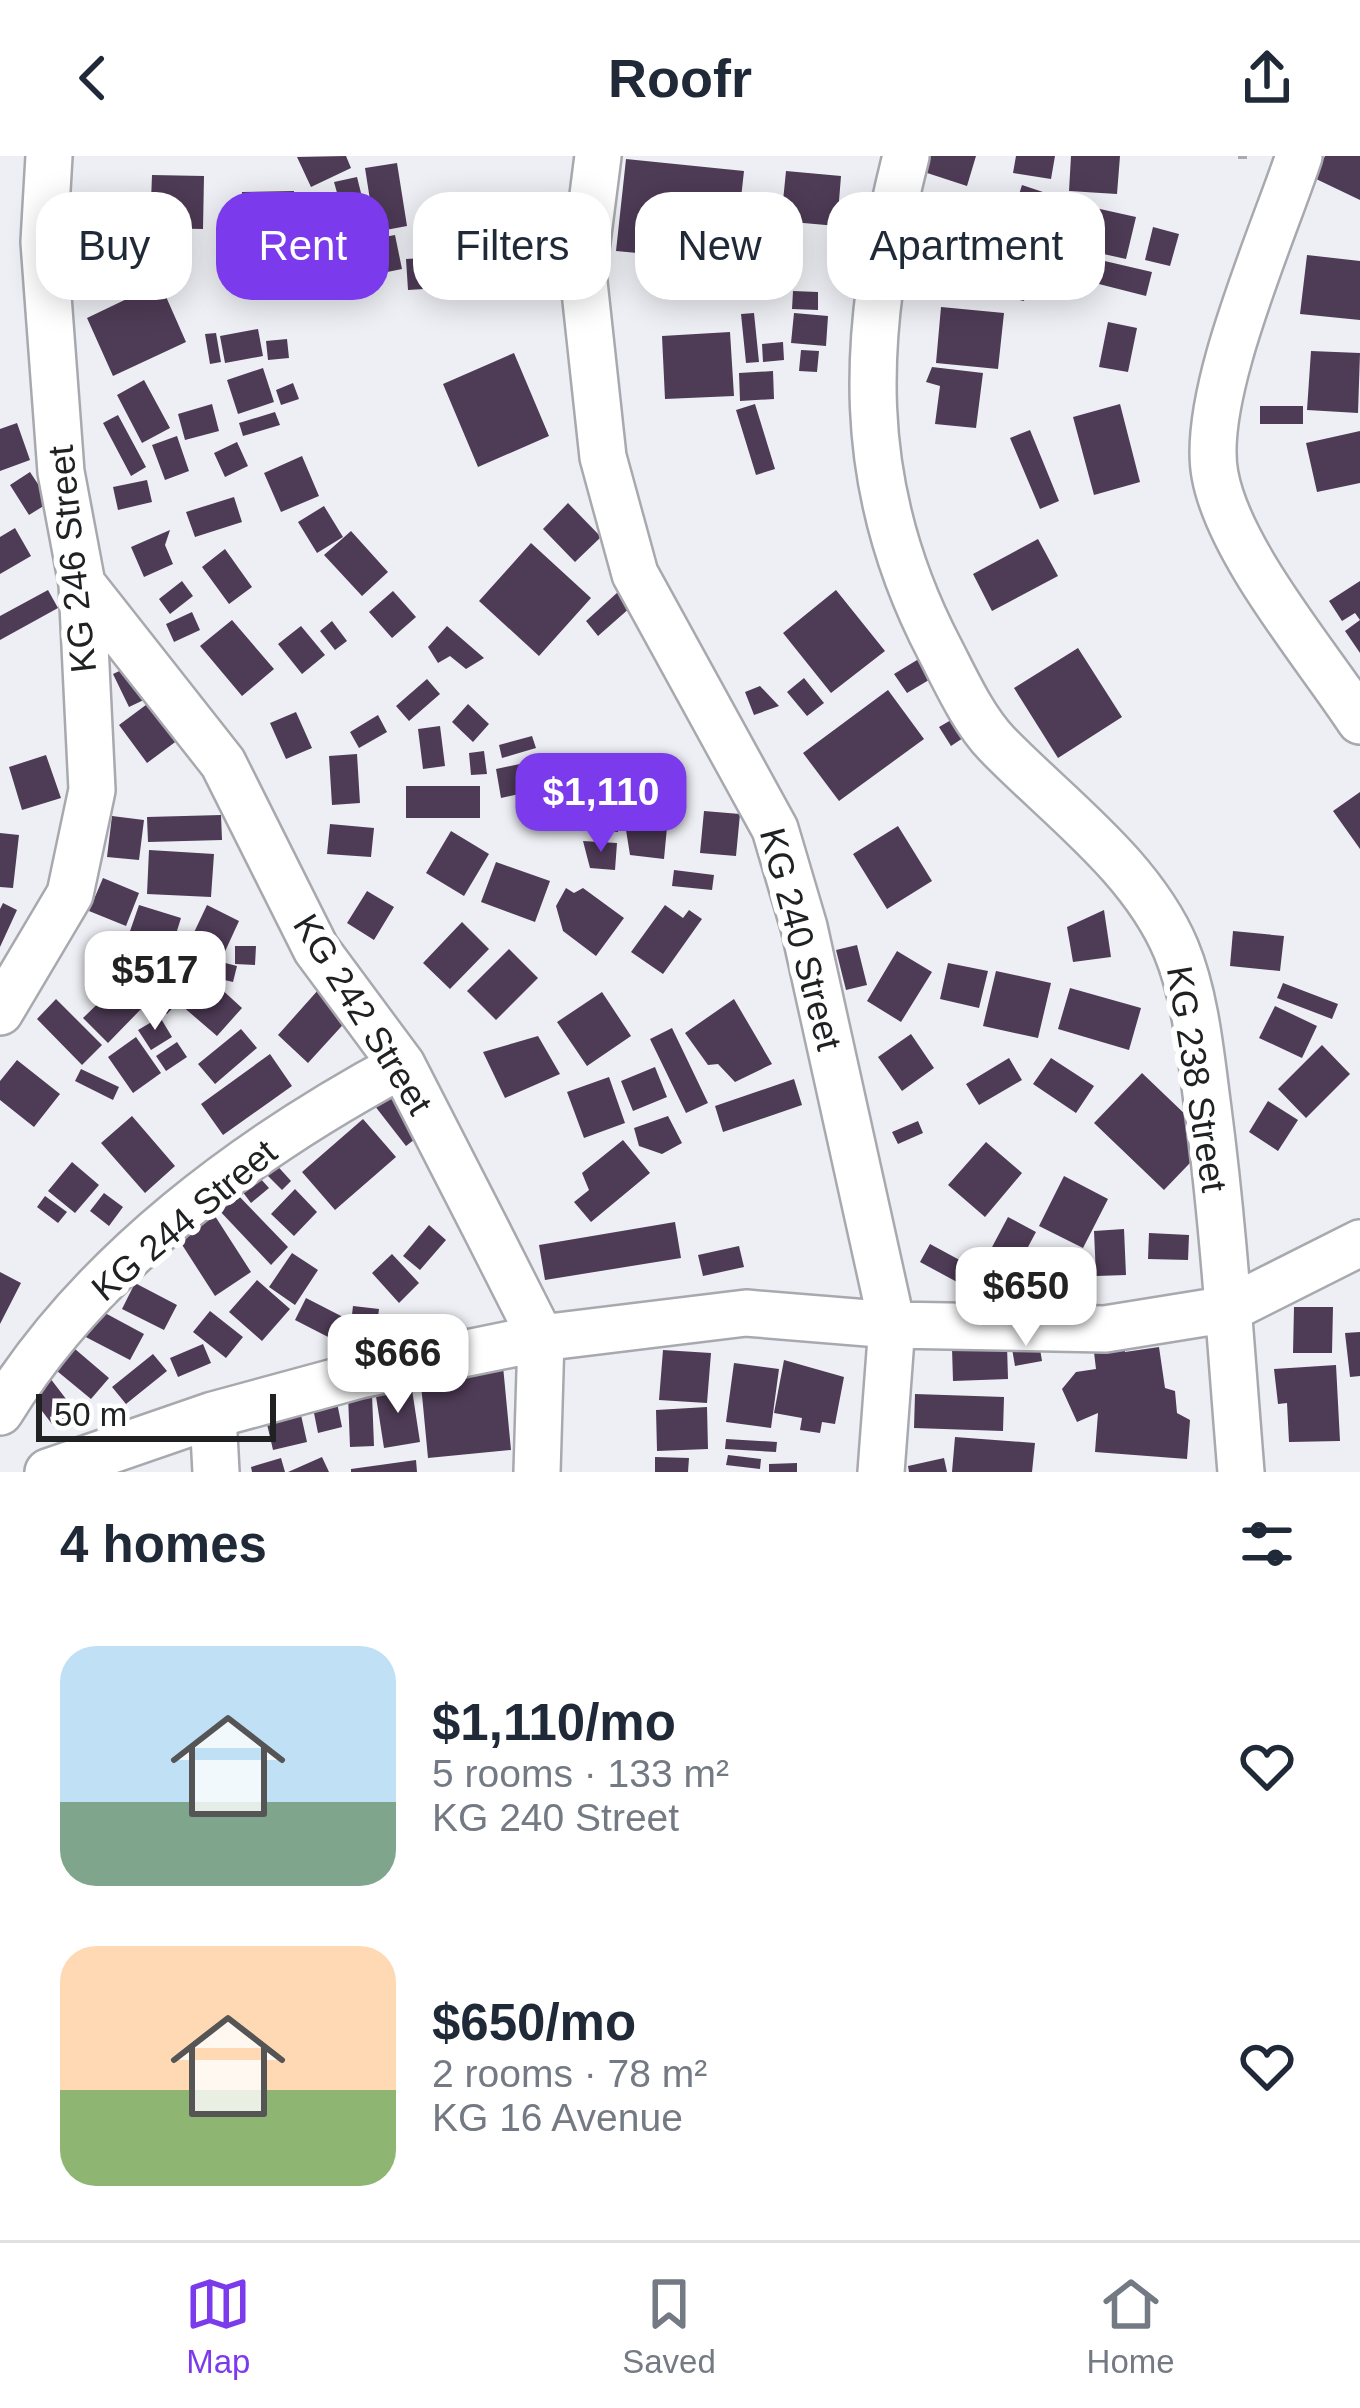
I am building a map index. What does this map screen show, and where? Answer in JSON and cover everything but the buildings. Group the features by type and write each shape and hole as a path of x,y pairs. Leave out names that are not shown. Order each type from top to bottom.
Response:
{"street":[{"name":"KG 246 Street","path":"0,1012 70,895 92,790 82,584 61,472 44,242 49,156"},
{"name":"KG 240 Street","path":"598,156 583,273 603,457 635,574 775,829 852,1124 892,1325 881,1472"},
{"name":"KG 238 Street","path":"906,156 889,223 870,349 881,495 905,583 992,739 1136,884 1176,948 1199,1043 1229,1309 1241,1472"},
{"path":"1299,156 1216,405 1215,475 1246,552 1360,721"},
{"name":"KG 242 Street","path":"82,584 223,763 316,949 402,1065 541,1338"},
{"name":"KG 244 Street","path":"0,1412 29,1364 101,1285 212,1187 326,1106 402,1065"},
{"path":"48,1472 213,1415 360,1375 541,1338 746,1313 892,1325 1105,1329 1229,1309 1360,1243"},
{"path":"537,1472 541,1338"},
{"path":"213,1415 216,1472"}],"path":[{"path":"1238,156 1248,156"}]}
